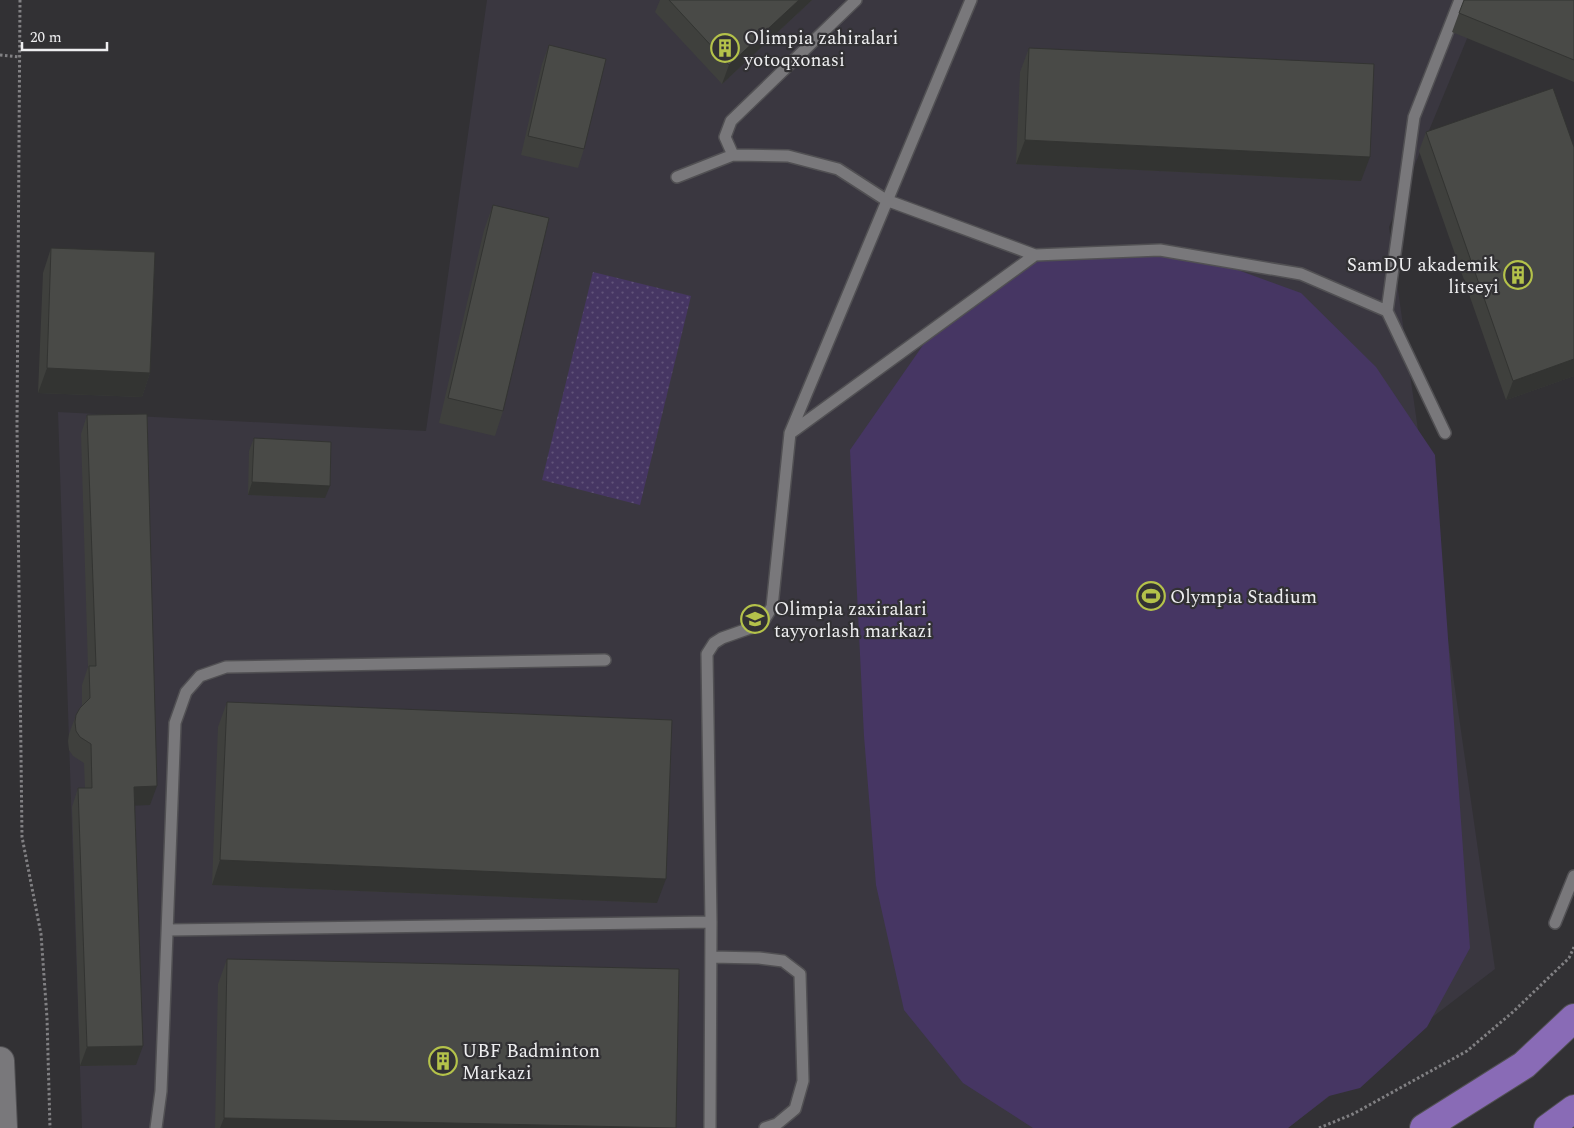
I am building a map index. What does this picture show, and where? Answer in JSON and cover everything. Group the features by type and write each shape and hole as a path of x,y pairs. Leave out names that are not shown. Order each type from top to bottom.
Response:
{"main road":[{"path":"1424,1128 1524,1065 1574,1018"},
{"path":"0,1061 4,1128"},
{"path":"1548,1128 1574,1109"}],"lane":[{"path":"732,155 725,137 731,121 856,0"},
{"path":"710,1128 711,922 707,654 714,643 722,638 756,626 764,620 772,607 790,433 970,0"},
{"path":"1445,433 1387,311 1414,117 1460,0"},
{"path":"677,177 732,155 788,156 838,169 886,200 1035,255 1160,250 1301,274 1387,311"},
{"path":"790,433 1035,255"},
{"path":"156,1128 161,1090 175,723 186,692 200,676 226,667 605,660"},
{"path":"1555,922 1574,876"},
{"path":"168,930 711,922"},
{"path":"711,957 759,958 783,961 800,974 803,1081 795,1109 777,1124 765,1128"}],"path":[{"path":"20,0 17,426 22,837 41,934 47,1018 50,1128"},
{"path":"0,55 20,57"},
{"path":"1319,1128 1353,1114 1466,1051 1514,1011 1569,958 1574,947"}],"shaded area":[{"name":"Olimpia zaxiralari tayyorlash markazi","path":"487,0 1483,0 1389,227 1495,969 1288,1128 82,1128 58,412 426,431"},
{"name":"Olympia Stadium","path":"1186,251 1301,293 1376,367 1435,455 1470,948 1427,1027 1360,1088 1329,1096 1288,1128 1033,1128 963,1083 904,1010 876,885 864,736 850,450 937,325 1034,261"},
{"path":"593,272 691,296 640,505 542,480"}],"building":[{"name":"Olimpia zahiralari yotoqxonasi","path":"669,0 799,0 729,65"},
{"path":"1464,0 1574,0 1574,60 1459,13"},
{"path":"549,45 606,59 584,149 528,136"},
{"path":"1029,48 1374,64 1370,157 1025,140"},
{"name":"SamDU akademik litseyi","path":"1553,88 1574,147 1574,359 1513,381 1426,132"},
{"path":"493,205 549,218 503,411 448,398"},
{"path":"51,248 155,252 150,373 47,368"},
{"path":"147,414 157,786 134,787 143,1046 87,1047 78,788 92,788 91,744 80,737 76,731 75,722 80,708 90,698 89,666 96,666 87,415"},
{"path":"254,438 331,442 330,486 252,482"},
{"path":"227,702 672,720 666,879 220,860"},
{"name":"UBF Badminton Markazi","path":"227,959 679,969 676,1128 224,1118"}],"place":[{"name":"Olimpia zahiralari yotoqxonasi","path":"725,48"},
{"name":"SamDU akademik litseyi","path":"1518,275"},
{"name":"Olympia Stadium","path":"1151,596"},
{"name":"Olimpia zaxiralari tayyorlash markazi","path":"755,619"},
{"name":"UBF Badminton Markazi","path":"443,1061"}]}
